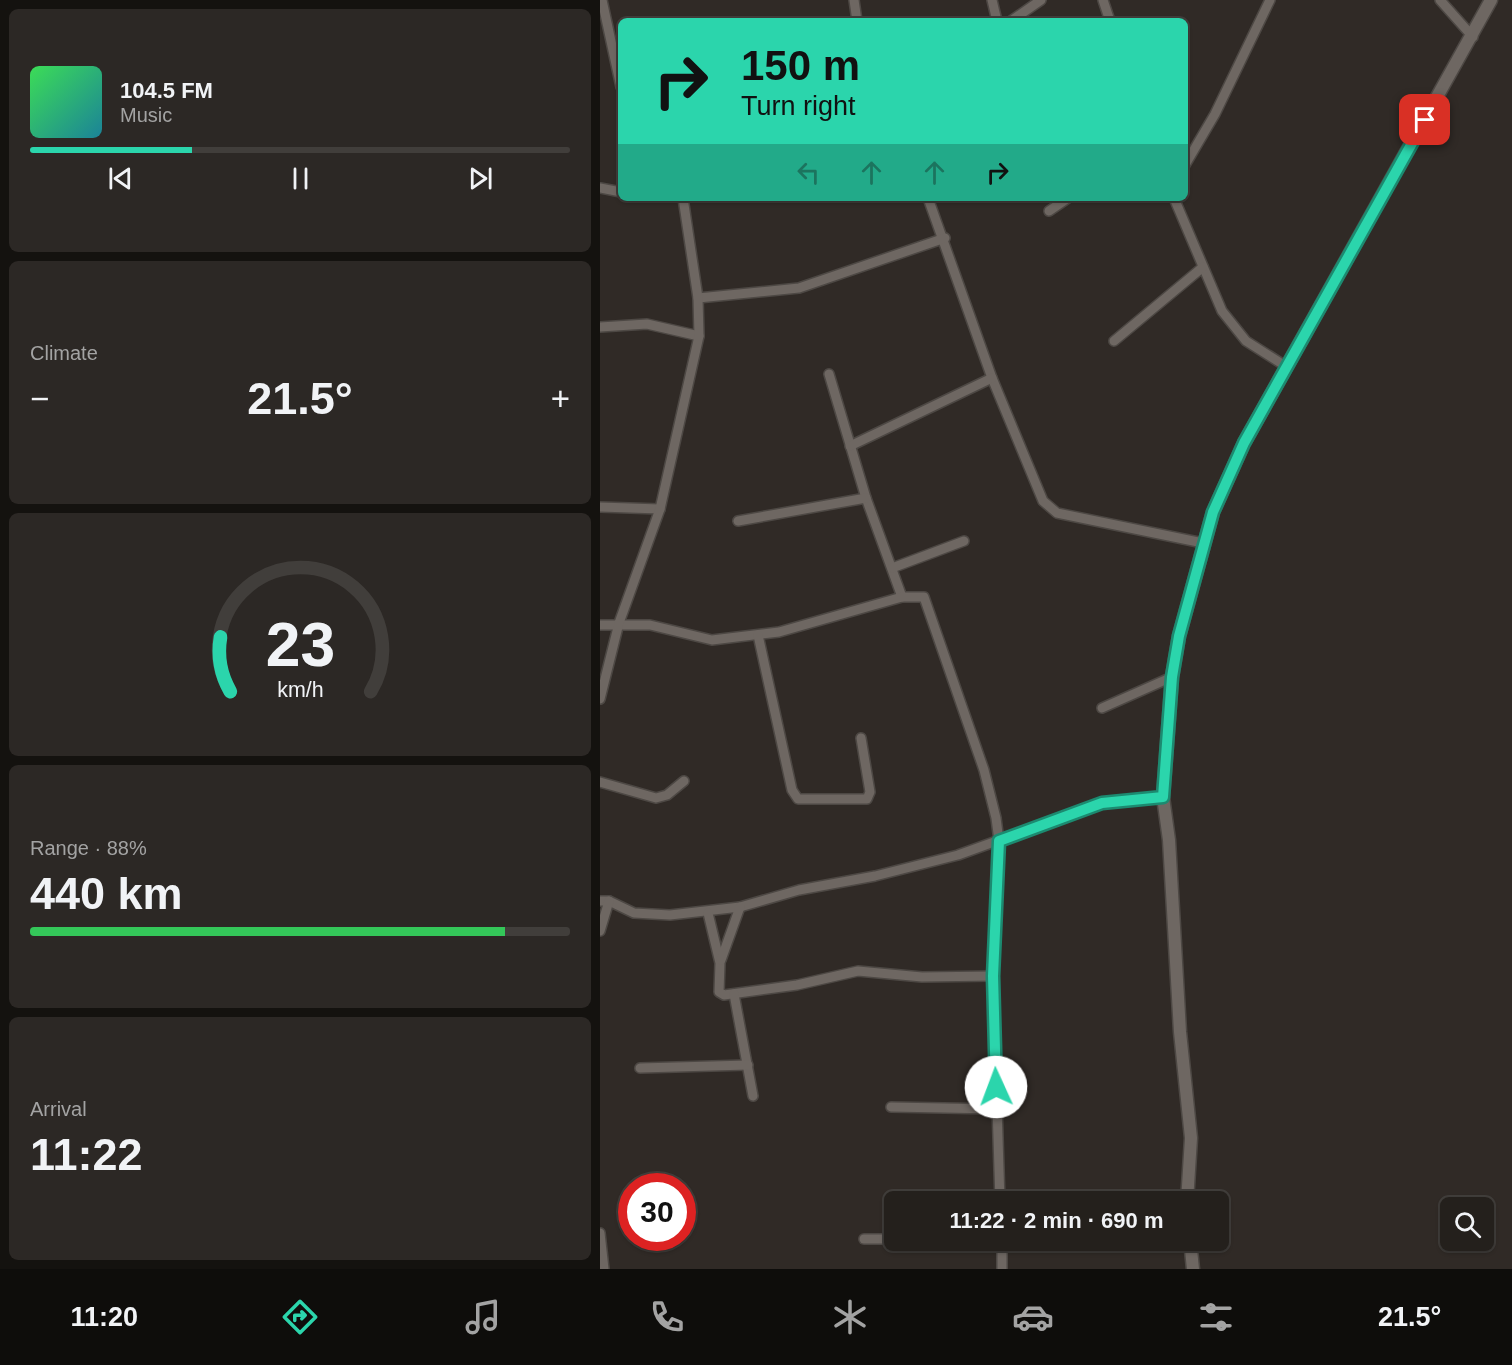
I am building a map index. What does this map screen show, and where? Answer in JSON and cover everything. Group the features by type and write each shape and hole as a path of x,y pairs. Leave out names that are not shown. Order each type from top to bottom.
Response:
{"street":[{"path":"602,0 618,73"},
{"path":"854,0 857,18"},
{"path":"993,0 996,18"},
{"path":"1015,18 1041,0"},
{"path":"1102,0 1109,18"},
{"path":"1188,160 1215,114 1270,0"},
{"path":"1440,0 1473,37"},
{"path":"1187,1191 1191,1138 1180,1032 1169,840 1163,797 1172,677 1179,636 1213,512 1244,443 1473,37 1491,0"},
{"path":"600,188 618,191"},
{"path":"600,699 619,623 660,510 699,336 698,298 683,201"},
{"path":"929,201 945,238 992,378 1043,501 1057,513 1203,543"},
{"path":"1049,211 1064,201"},
{"path":"1175,201 1222,311 1246,341 1287,367"},
{"path":"698,298 800,288 945,238"},
{"path":"1114,340 1203,267"},
{"path":"600,327 647,324 699,336"},
{"path":"829,374 866,498 902,597"},
{"path":"850,446 992,378"},
{"path":"738,521 866,498"},
{"path":"600,507 660,510"},
{"path":"892,568 964,541"},
{"path":"600,625 619,623 650,626 712,639 759,635 779,632 902,597 924,597 984,770 999,841 993,976 1000,1191"},
{"path":"759,635 792,790 798,799 867,799 870,792 861,738"},
{"path":"1102,708 1172,677"},
{"path":"600,782 656,798 667,795 684,781"},
{"path":"600,931 604,901 634,913 670,915 708,913 740,907 799,890 876,876 999,841 1102,803 1163,797"},
{"path":"720,963 740,907"},
{"path":"708,913 720,963 719,992 734,994 797,985 858,971 922,977 993,976"},
{"path":"734,994 753,1096"},
{"path":"640,1068 748,1065"},
{"path":"891,1107 997,1110"},
{"path":"600,1233 604,1269"},
{"path":"864,1239 884,1239"},
{"path":"1002,1251 1002,1269"},
{"path":"1191,1251 1193,1269"}],"route":[{"path":"996,1087 993,976 999,841 1102,803 1163,797 1172,677 1179,636 1213,512 1244,443 1425,120"}]}
